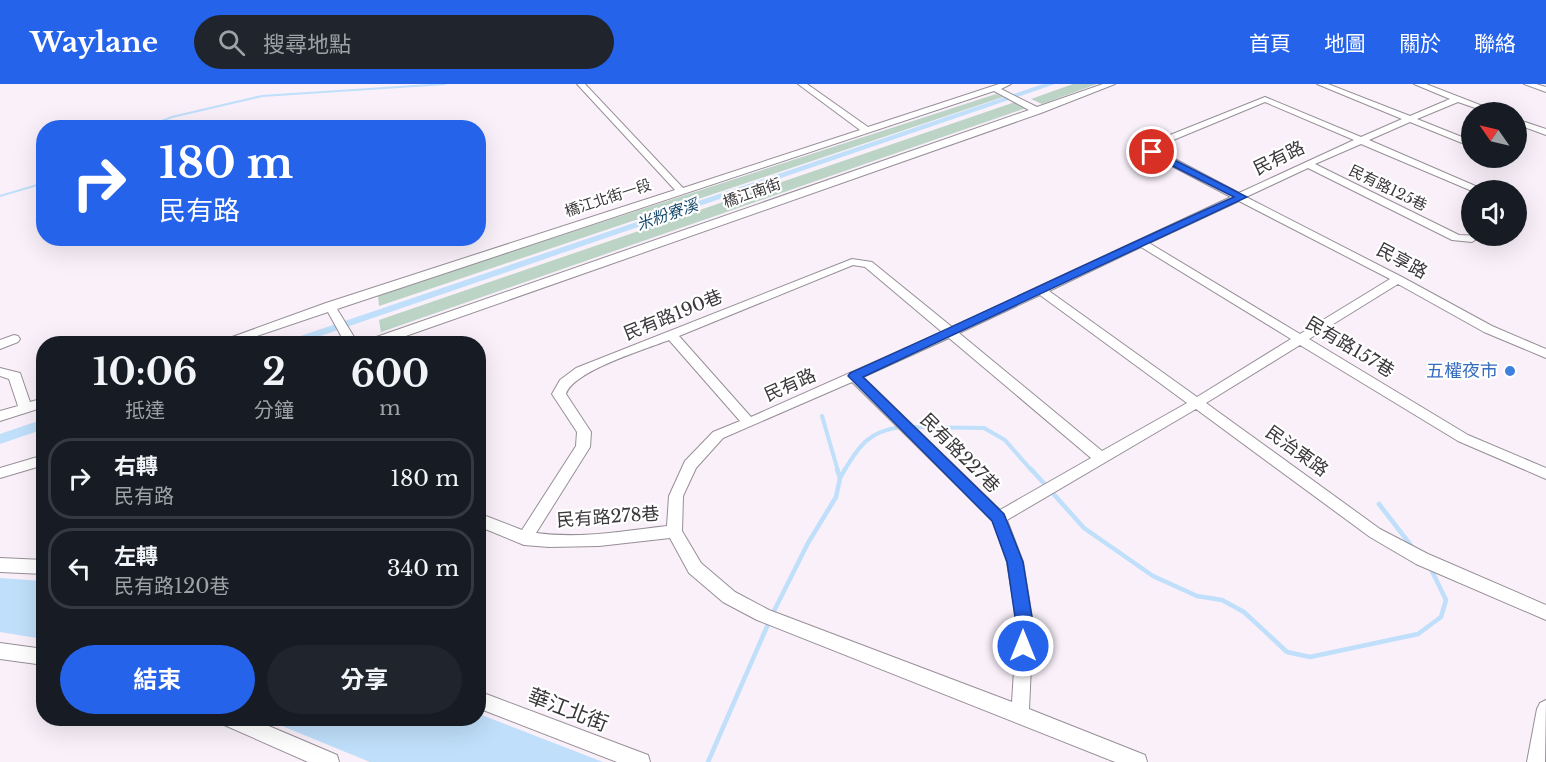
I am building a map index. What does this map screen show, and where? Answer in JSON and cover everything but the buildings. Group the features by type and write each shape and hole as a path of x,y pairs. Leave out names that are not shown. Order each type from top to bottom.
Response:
{"street":[{"path":"581,84 681,191"},
{"path":"802,84 866,130"},
{"name":"橋江南街","path":"392,336 1111,84"},
{"path":"1321,84 1461,140"},
{"path":"1418,84 1466,102"},
{"path":"1528,84 1546,90"},
{"path":"1001,88 1038,111"},
{"name":"橋江北街一段","path":"246,336 332,310 681,191 1001,88"},
{"name":"民享路","path":"1362,140 1265,99 1148,147 1152,152 1398,279 1488,329 1546,354"},
{"name":"民有路","path":"674,531 676,496 690,465 718,435 952,332 1308,164 1457,99"},
{"path":"1527,125 1546,132"},
{"path":"1362,140 1461,183"},
{"name":"民有路125巷","path":"1308,164 1461,239"},
{"name":"民有路157巷","path":"1140,242 1463,438 1546,474"},
{"name":"民有路190巷","path":"524,539 583,447 584,432 559,394 568,378 580,371 844,264 860,262 868,264 952,332"},
{"path":"999,518 1198,402 1398,279"},
{"name":"民治東路","path":"1041,290 1376,533 1422,560 1546,614"},
{"path":"332,310 351,336"},
{"path":"952,332 1101,458"},
{"path":"672,335 749,423"},
{"path":"0,345 14,339"},
{"path":"0,372 15,376 25,408"},
{"name":"民有路227巷","path":"854,376 999,518 1015,562 1025,624 1020,714"},
{"path":"0,416 36,405"},
{"path":"0,473 36,462"},
{"name":"民有路278巷","path":"486,522 524,539 577,543 674,531"},
{"path":"674,531 695,568 729,597 755,611 1138,762"},
{"path":"0,565 36,567"},
{"path":"0,651 36,656"},
{"name":"華江北街","path":"486,702 641,762"},
{"path":"1536,762 1546,710"},
{"path":"247,726 330,762"}],"green space":[{"path":"1073,84 1097,84 1042,104 1031,99"},
{"path":"996,94 1003,97 379,306 378,295"},
{"path":"1018,101 1029,107 381,332 379,320"}],"water":[{"path":"0,578 36,581 36,638 0,632"},
{"path":"486,717 603,762 370,762 282,726 486,726"}],"waterway":[{"path":"164,120 262,96 445,84"},
{"name":"米粉寮溪","path":"307,336 1051,84"},
{"path":"0,196 36,185"},
{"path":"822,416 838,471"},
{"name":"米粉寮溪","path":"0,439 36,427"},
{"path":"844,471 855,453 867,440 881,432 901,427"},
{"path":"909,427 984,428 1005,440 1032,471"},
{"path":"837,469 840,478"},
{"path":"840,478 845,469"},
{"path":"1031,469 1084,528 1153,576 1197,596 1222,600 1244,612 1287,652 1310,657 1418,634 1441,617 1446,600 1430,567"},
{"path":"772,615 808,543 836,497 840,478"},
{"path":"1379,504 1413,548"},
{"path":"708,762 769,622"}],"place":[{"name":"五權夜市","path":"1510,371"}],"route":[{"path":"1023,646 1025,624 1015,562 999,518 854,376 1140,242 1242,197 1152,152"}]}
